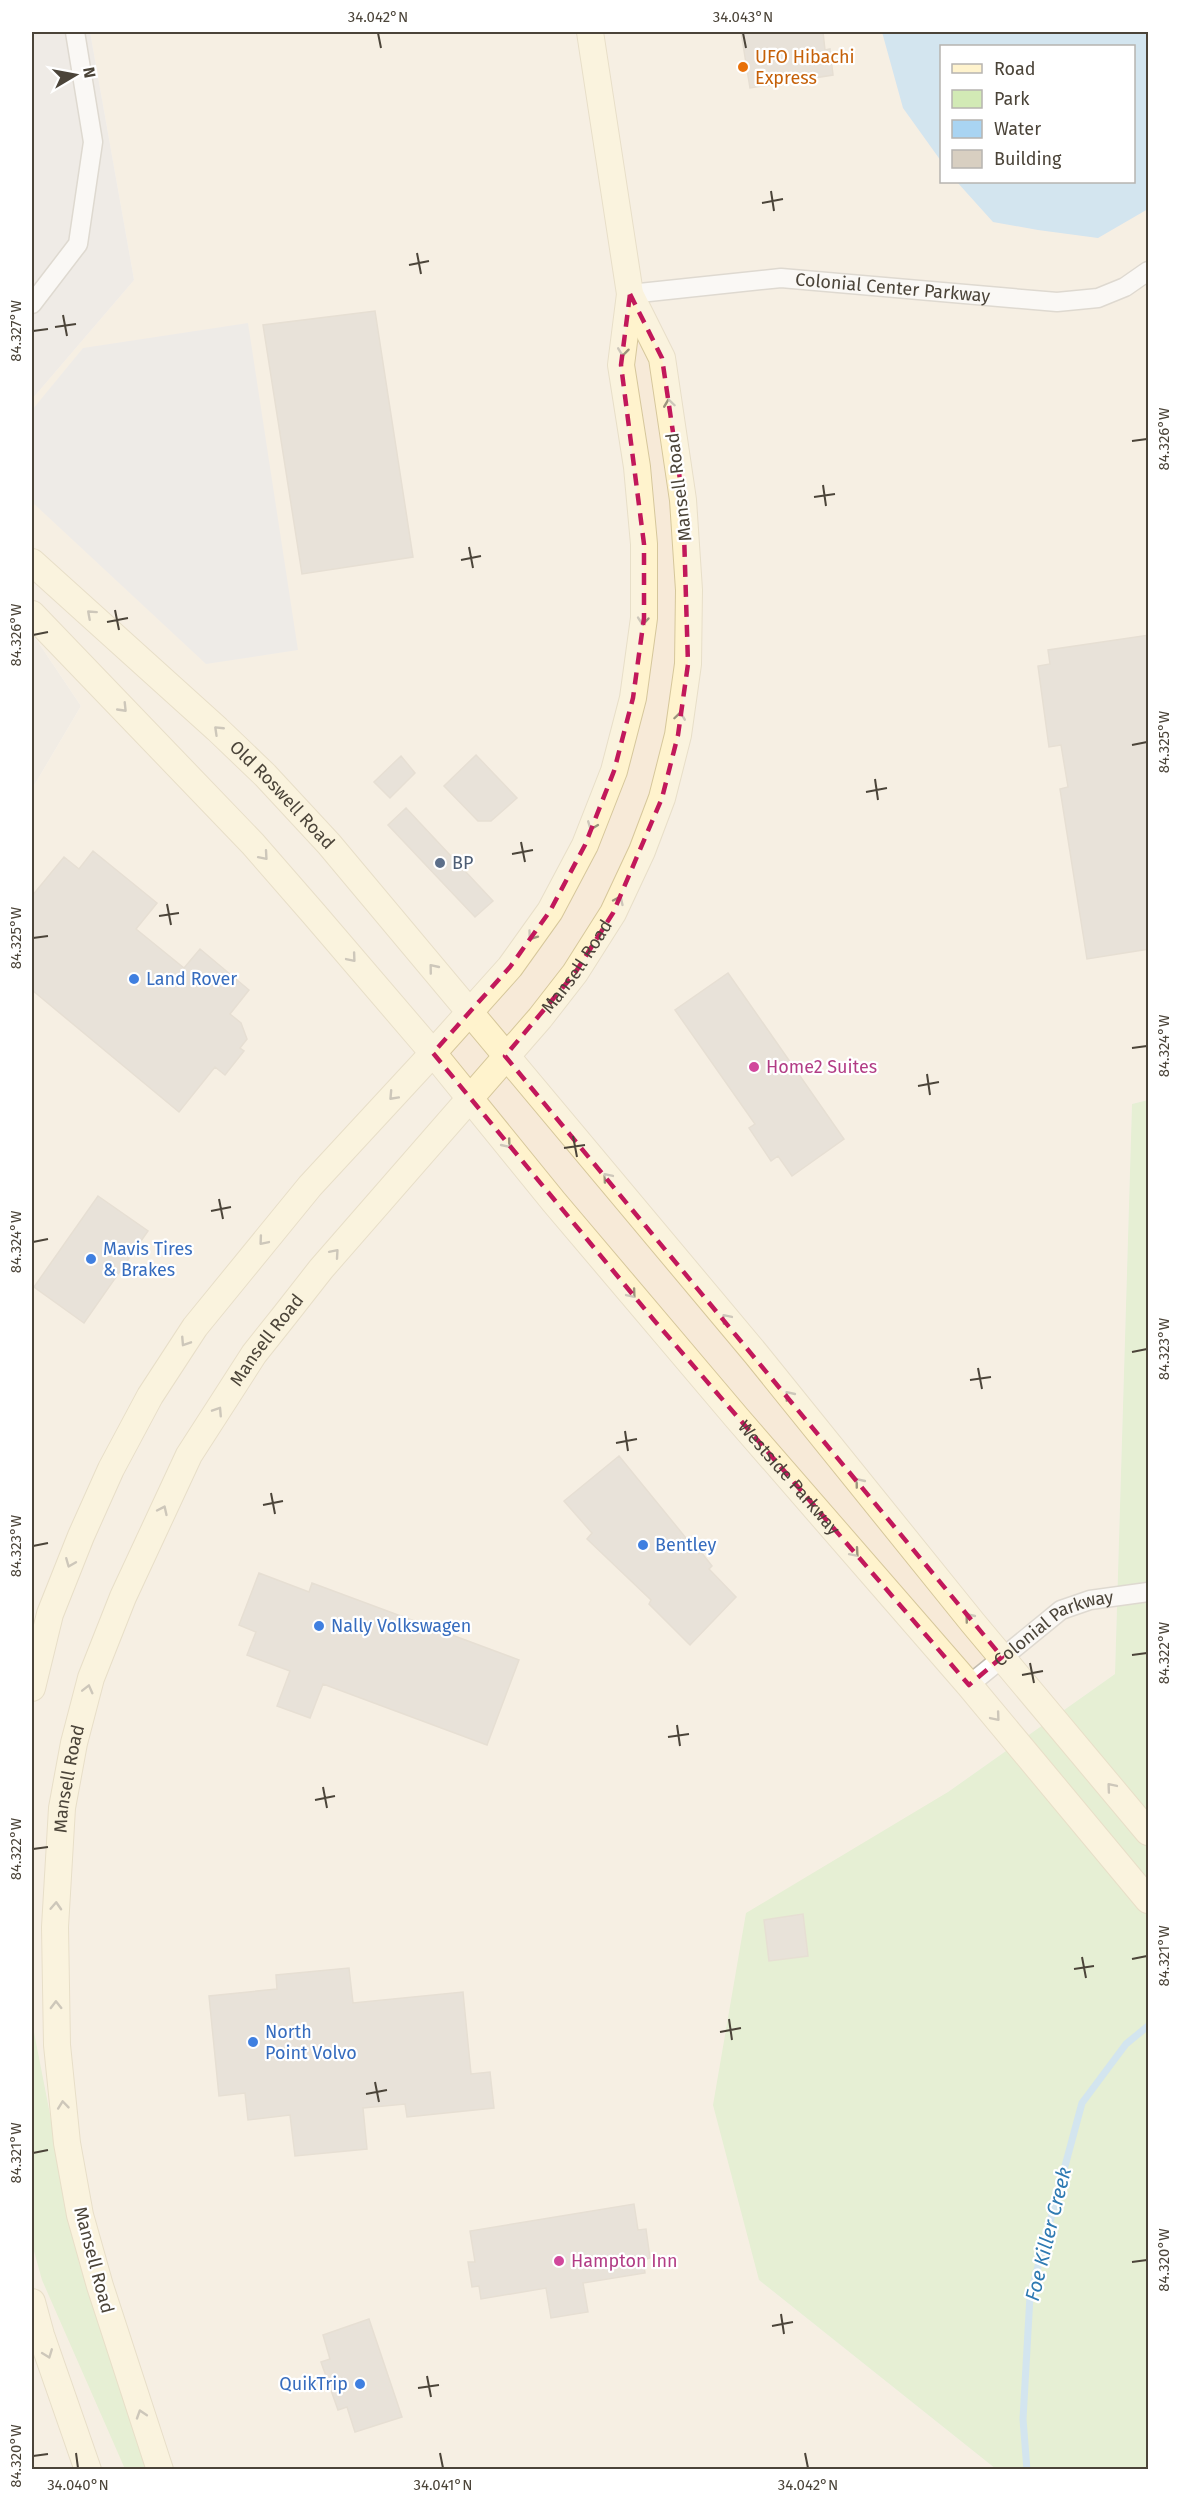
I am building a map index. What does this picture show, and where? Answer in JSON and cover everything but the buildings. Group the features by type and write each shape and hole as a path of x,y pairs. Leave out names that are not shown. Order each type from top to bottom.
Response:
{"main road":[{"name":"Mansell Road","path":"32,1688 50,1614 81,1536 111,1469 150,1396 195,1327 250,1256 310,1186 470,1014 510,967 550,911 585,845 614,771 633,698 644,618 644,544 636,467 621,365 630,294 590,32"},
{"name":"Mansell Road","path":"160,2469 97,2277 80,2215 67,2143 57,2045 55,1927 62,1808 74,1743 91,1678 123,1596 189,1455 254,1354 321,1269 540,1018 575,973 613,913 642,851 662,798 678,735 688,664 689,590 683,500 662,358 630,294"},
{"name":"Old Roswell Road","path":"32,562 182,695 265,775 336,853 505,1056"},
{"path":"32,614 253,844 434,1053"},
{"name":"Westside Parkway","path":"434,1053 554,1202 714,1391 969,1685 1149,1900"},
{"path":"505,1056 756,1354 1002,1657 1149,1832"},
{"path":"32,2302 41,2335 88,2469"}],"street":[{"path":"32,304 78,244 93,142 75,32"},
{"name":"Colonial Center Parkway","path":"630,294 782,278 1057,302 1098,298 1125,287 1149,271"},
{"name":"Colonial Parkway","path":"969,1685 1061,1610 1090,1600 1149,1592"}],"highlighted area":[{"path":"630,294 662,358 683,500 688,664 678,735 662,798 613,913 575,973 505,1056 1002,1657 969,1685 653,1319 433,1053 510,967 550,911 585,845 614,771 633,698 644,618 644,544 621,365"}],"shaded area":[{"path":"32,32 90,32 134,280 32,399"},
{"path":"90,32 1148,32 1148,1100 1132,1104 1115,1674 948,1792 759,2280 996,2469 32,2469 32,789 81,706 32,633 32,399 134,280"},
{"path":"248,323 298,650 206,664 32,502 32,410 83,348"},
{"path":"32,633 81,706 32,789"}],"green space":[{"path":"1148,1100 1148,2469 996,2469 759,2280 713,2105 746,1913 948,1792 1115,1674 1132,1104"},
{"path":"32,2022 79,2263 150,2469 125,2469 42,2280 32,2244"}],"water":[{"path":"882,32 1148,32 1148,209 1098,238 1038,230 993,222 958,183 1135,183 1135,45 940,45 940,160 903,108"}],"waterway":[{"name":"Foe Killer Creek","path":"1027,2470 1023,2419 1030,2296 1082,2103 1126,2044 1148,2026"}],"place":[{"name":"UFO Hibachi Express","path":"743,67"},
{"name":"BP","path":"440,863"},
{"name":"Land Rover","path":"134,979"},
{"name":"Home2 Suites","path":"754,1067"},
{"name":"Mavis Tires & Brakes","path":"91,1259"},
{"name":"Bentley","path":"643,1545"},
{"name":"Nally Volkswagen","path":"319,1626"},
{"name":"North Point Volvo","path":"253,2042"},
{"name":"Hampton Inn","path":"559,2261"},
{"name":"QuikTrip","path":"360,2384"}]}
